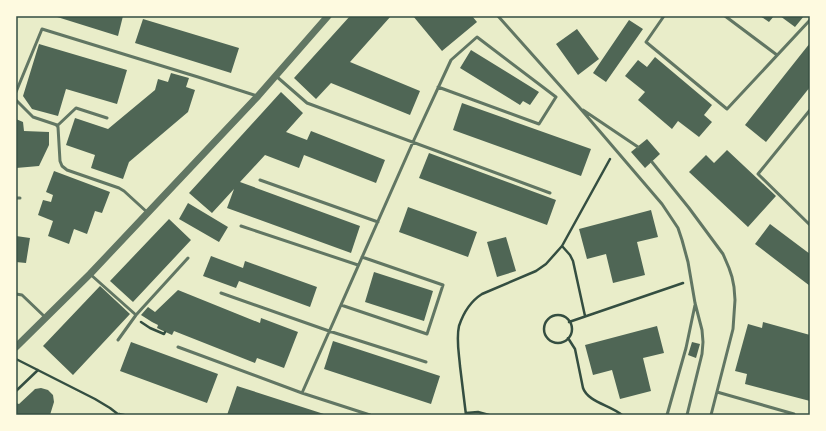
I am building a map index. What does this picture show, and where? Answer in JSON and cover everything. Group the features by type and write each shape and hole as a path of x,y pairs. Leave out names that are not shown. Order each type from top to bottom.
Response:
{"street":[{"path":"16,347 90,274 148,213 258,96 328,16"}],"lane":[{"path":"498,16 579,107 662,204 678,228 688,262 695,303 702,330 703,342 702,354 687,415"},
{"path":"664,16 646,42 726,109 810,20"},
{"path":"725,16 777,55"},
{"path":"16,92 42,29 258,96"},
{"path":"302,393 413,142 438,87 451,60 478,36 556,97 539,124 438,87"},
{"path":"276,76 307,103 550,192"},
{"path":"16,100 33,117 57,126"},
{"path":"579,107 638,147"},
{"path":"57,126 76,108 107,118"},
{"path":"810,110 758,174 810,226"},
{"path":"57,126 60,161 62,166 68,170 119,188 148,213"},
{"path":"652,162 723,254 732,277 736,300 733,329 711,415"},
{"path":"260,180 378,222"},
{"path":"241,226 358,265"},
{"path":"341,305 427,334 443,284 362,257"},
{"path":"118,340 136,315 188,258"},
{"path":"90,274 136,315"},
{"path":"16,294 22,295 46,318"},
{"path":"221,294 426,362"},
{"path":"668,415 686,348 695,303"},
{"path":"178,347 302,393 370,415"},
{"path":"717,392 794,414"}],"path":[{"path":"489,415 478,412 466,414 458,335 461,321 476,298 536,271 546,264 562,246 615,149"},
{"path":"562,246 570,255 572,261 585,316"},
{"path":"569,322 691,280"},
{"path":"554,316 562,316 569,322 572,330 568,338 560,343 555,343 547,338 544,330 546,321 554,316"},
{"path":"150,328 164,334 165,332"},
{"path":"568,338 575,349 584,392 591,398 616,410 622,415"},
{"path":"16,359 95,399 118,414 124,415"},
{"path":"16,391 38,370"}],"building":[{"path":"54,16 123,16 118,36"},
{"path":"350,16 391,16 350,62 420,91 410,115 331,83 316,99 294,78"},
{"path":"413,16 472,16 477,22 442,51"},
{"path":"760,16 774,16 769,22"},
{"path":"780,16 804,16 795,27"},
{"path":"143,19 239,48 231,73 135,43"},
{"path":"629,20 643,29 606,82 593,73"},
{"path":"577,29 599,59 578,75 556,44"},
{"path":"810,43 810,87 766,142 745,125"},
{"path":"39,44 127,70 117,104 66,89 58,116 32,109 23,96"},
{"path":"471,50 539,92 530,105 523,101 520,105 460,68"},
{"path":"655,57 712,105 704,115 712,122 699,137 678,121 672,129 638,100 645,92 625,76 638,60 647,67"},
{"path":"171,73 189,78 186,87 195,90 188,112 129,162 123,179 91,168 95,155 66,145 75,118 108,129 155,90 158,79 168,82"},
{"path":"281,92 303,113 286,132 307,140 311,131 385,160 376,183 304,155 299,168 265,155 240,182 360,226 351,253 227,208 234,189 212,213 189,193"},
{"path":"462,103 591,149 581,176 453,130"},
{"path":"16,119 23,122 24,131 49,132 49,145 39,166 16,168"},
{"path":"647,139 660,154 645,168 631,152"},
{"path":"727,150 776,196 748,227 689,172 706,155 714,163"},
{"path":"429,153 556,200 547,225 419,178"},
{"path":"54,171 110,192 102,213 95,211 87,234 74,229 69,244 48,236 53,221 38,215 43,200 51,202 53,195 46,192"},
{"path":"188,203 228,227 219,242 179,219"},
{"path":"408,207 477,232 468,257 399,232"},
{"path":"651,210 658,237 637,242 645,275 613,283 606,254 587,259 579,229"},
{"path":"169,219 191,240 133,302 110,281"},
{"path":"770,224 810,254 810,286 755,244"},
{"path":"16,236 30,238 26,263 16,262"},
{"path":"506,237 516,271 497,277 487,242"},
{"path":"211,256 243,268 245,261 317,287 310,307 239,281 236,288 203,276"},
{"path":"374,272 433,291 424,321 365,302"},
{"path":"100,286 130,314 73,375 43,346"},
{"path":"178,290 260,323 261,318 298,332 284,368 257,358 255,363 174,331 172,335 157,328 158,325 141,315 148,307 155,312"},
{"path":"763,322 810,335 810,401 745,384 747,374 735,371 748,324 762,328"},
{"path":"657,326 664,353 643,358 651,391 620,399 612,370 593,375 585,345"},
{"path":"333,341 440,376 431,404 324,369"},
{"path":"131,342 218,374 207,403 120,371"},
{"path":"692,342 700,344 696,358 688,355"},
{"path":"237,386 327,415 227,415"},
{"path":"41,388 48,390 53,395 54,402 50,415 16,415 16,403 19,404 35,389"}]}
